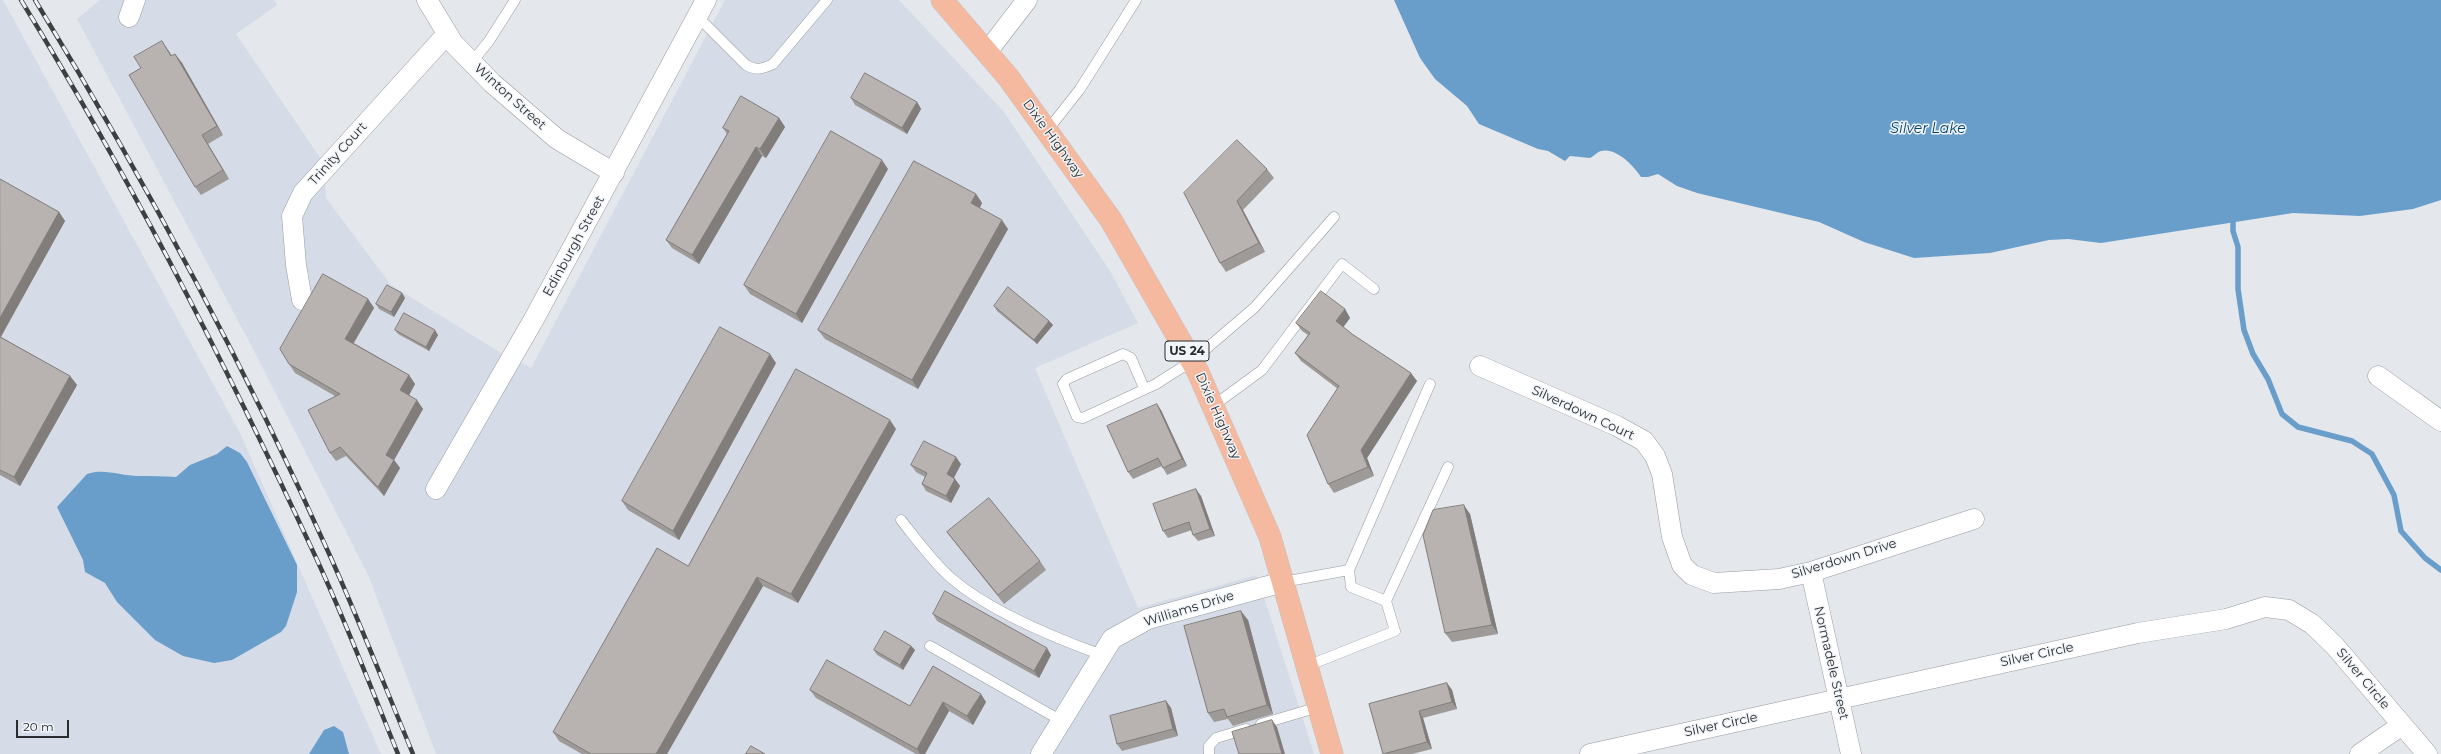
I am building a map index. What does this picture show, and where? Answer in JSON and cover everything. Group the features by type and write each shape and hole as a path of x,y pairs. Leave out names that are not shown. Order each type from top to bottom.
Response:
{"main road":[{"name":"Dixie Highway","path":"942,0 987,52 1047,131 1111,220 1192,361 1270,536 1332,754"}],"street":[{"name":"Winton Street","path":"427,0 448,34 472,62 498,88 557,138 614,173"},
{"path":"987,52 1027,0"},
{"name":"Edinburgh Street","path":"436,489 534,319 614,173 701,8"},
{"name":"Trinity Court","path":"302,300 296,265 292,216 303,193 448,34"},
{"name":"Silverdown Court","path":"1480,366 1617,426 1644,441 1655,456 1662,474 1672,537 1678,553"},
{"path":"2378,376 2441,421"},
{"name":"Silverdown Drive","path":"1678,553 1682,565 1692,575 1714,583 1778,579 1811,572 1974,519"},
{"name":"Normadele Street","path":"1811,572 1851,754"},
{"name":"Williams Drive","path":"1041,754 1060,720 1112,639 1148,619 1283,582"},
{"name":"Silver Circle","path":"1590,754 2138,633 2226,619 2265,607 2289,610 2312,624 2353,666 2427,754"},
{"path":"2360,754 2402,725"}],"lane":[{"path":"472,62 489,41 515,0"},
{"path":"701,8 746,65 755,70 762,69 773,64 827,0"},
{"path":"1047,131 1080,89 1136,0"},
{"path":"1144,388 1131,358 1123,354 1067,379 1063,384 1074,412 1077,417 1083,418 1144,388 1156,384 1192,361 1255,307 1334,216"},
{"path":"1213,406 1262,370 1342,264 1374,290"},
{"path":"1386,601 1351,587 1349,570 1430,384"},
{"path":"1307,666 1395,631 1386,601 1448,467"},
{"path":"901,520 925,551 951,578 989,604 1072,644 1102,655"},
{"path":"1283,582 1349,570"},
{"path":"930,646 1060,720"},
{"path":"1209,754 1209,746 1216,738 1319,708"}],"shaded area":[{"path":"0,0 3,0 240,433 381,754 0,754"},
{"path":"100,0 274,0 277,5 236,34 323,162 326,198 391,285 501,353 531,368 725,0 899,0 1004,112 1110,271 1138,323 1035,368 1138,608 1257,575 1314,754 436,754 369,577 253,349 77,19"}],"water":[{"name":"Silver Lake","path":"1394,0 2441,0 2441,200 2413,209 2360,216 2293,213 2101,243 2068,239 2049,240 1990,253 1914,258 1864,242 1819,222 1697,193 1677,186 1658,174 1648,177 1641,177 1624,158 1613,152 1601,151 1590,158 1570,156 1565,161 1548,151 1538,149 1479,124 1467,106 1435,79 1420,58"},
{"path":"227,446 240,453 247,462 297,565 297,592 286,626 281,632 232,660 214,663 183,656 155,640 117,602 105,583 85,572 83,560 57,507 87,474 93,472 106,472 132,476 176,477 190,465 217,454"},
{"path":"334,726 343,732 349,754 309,754 324,730"}],"building":[{"path":"162,41 171,56 175,54 217,126 202,135 223,170 195,187 129,75 141,68 134,57"},
{"path":"865,73 917,102 902,128 851,98"},
{"path":"741,96 779,118 760,149 756,147 692,255 666,240 729,131 723,128"},
{"path":"831,131 882,160 796,314 744,285"},
{"path":"1237,140 1267,169 1237,201 1259,243 1220,263 1184,193"},
{"path":"914,161 976,194 971,203 1002,220 912,380 818,330"},
{"path":"0,179 59,212 0,318"},
{"path":"323,274 368,299 345,339 409,375 400,390 417,400 386,455 394,460 378,487 340,447 330,453 308,410 340,394 289,364 280,349"},
{"path":"387,285 402,293 391,312 376,304"},
{"path":"1008,287 1049,321 1034,340 994,306"},
{"path":"1321,291 1345,309 1336,321 1352,334 1411,373 1361,450 1368,467 1328,484 1307,435 1339,386 1295,353 1310,333 1296,323"},
{"path":"404,313 435,330 426,347 395,330"},
{"path":"720,327 770,354 673,531 622,501"},
{"path":"0,337 70,376 14,477 0,470"},
{"path":"796,369 890,420 791,594 757,577 656,754 591,754 553,732 657,548 688,566"},
{"path":"1157,404 1182,459 1163,468 1158,458 1128,472 1107,426"},
{"path":"924,441 956,457 947,474 955,479 946,496 922,484 927,473 911,465"},
{"path":"1196,489 1210,529 1193,535 1189,522 1163,531 1153,504"},
{"path":"989,498 1040,561 998,595 947,532"},
{"path":"1464,505 1492,625 1445,633 1423,535 1433,510"},
{"path":"945,591 1047,648 1034,671 933,614"},
{"path":"1241,611 1267,705 1227,717 1224,709 1208,713 1184,626"},
{"path":"885,631 911,646 900,665 874,650"},
{"path":"827,660 910,706 933,666 981,694 967,716 943,702 917,749 810,690"},
{"path":"1447,683 1452,702 1419,711 1427,742 1383,754 1369,704"},
{"path":"1166,701 1173,729 1117,744 1110,716"},
{"path":"1272,720 1282,754 1239,754 1232,732"},
{"path":"751,746 765,754 746,754"}],"waterway":[{"path":"2233,223 2233,231 2238,247 2238,289 2244,330 2253,354 2268,379 2282,414 2298,427 2352,441 2372,454 2394,495 2401,531 2425,558 2441,570"}],"railway":[{"path":"21,0 102,137 178,277 250,419 329,586 398,754"},
{"path":"35,0 116,136 192,274 229,345 264,415 331,558 363,631 413,754"}]}
